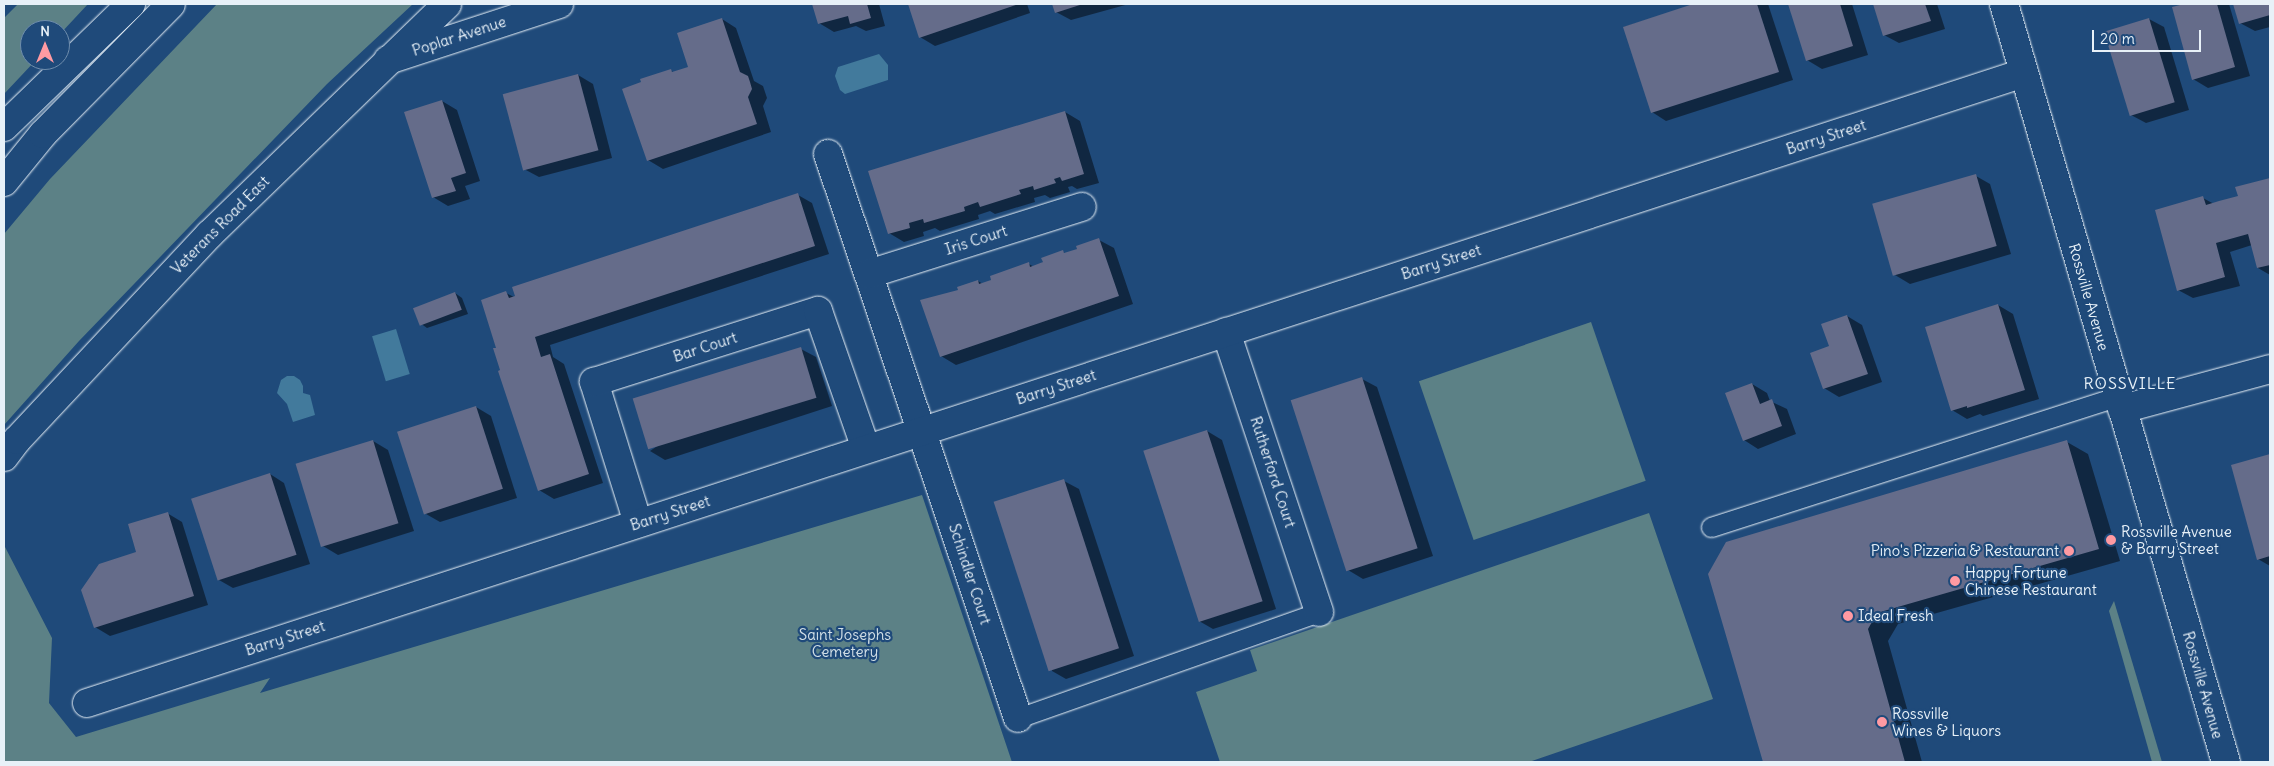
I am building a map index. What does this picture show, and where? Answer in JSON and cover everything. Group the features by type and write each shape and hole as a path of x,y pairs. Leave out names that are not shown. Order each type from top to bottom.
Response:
{"main road":[{"path":"4,126 131,4"},
{"path":"4,182 42,134 171,4"},
{"name":"Veterans Road East","path":"4,457 17,440 210,234 447,4"},
{"name":"Poplar Avenue","path":"388,60 559,4"},
{"name":"Rossville Avenue","path":"2004,4 2226,762"},
{"name":"Barry Street","path":"87,703 2024,73"},
{"path":"828,154 921,431"},
{"name":"Iris Court","path":"869,274 1082,207"},
{"name":"Bar Court","path":"638,523 594,382 818,311 866,449"},
{"name":"Rutherford Court","path":"1226,332 1319,612"},
{"path":"2120,402 2270,368"},
{"name":"Schindler Court","path":"921,431 1018,718"}],"lane":[{"path":"1711,527 2120,402"},
{"path":"1018,718 1319,612"}],"green space":[{"path":"18,4 88,4 70,23 70,20 20,20 20,70 27,70 4,94 4,18"},
{"path":"217,4 413,4 327,84 79,341 4,425 4,234 50,179"},
{"path":"1591,322 1646,481 1474,540 1419,381"},
{"name":"Saint Josephs Cemetery","path":"922,495 1012,762 4,762 4,545 52,638 49,703 76,737 270,678 260,693"},
{"path":"1649,513 1713,699 1529,762 1220,762 1196,692 1257,671 1250,650"},
{"path":"2114,601 2162,762 2152,762 2109,611"}],"water":[{"path":"879,54 888,65 888,80 845,94 840,90 835,76 838,67"},
{"path":"396,329 410,374 386,381 372,336"},
{"path":"287,376 294,376 300,380 303,386 303,393 310,395 315,415 293,422 287,404 277,393 281,380"}],"building":[{"path":"812,4 867,4 871,18 850,24 848,16 818,24"},
{"path":"908,4 1019,4 919,38"},
{"path":"1052,4 1083,4 1055,13"},
{"path":"1693,4 1757,4 1779,72 1651,113 1623,27"},
{"path":"1788,4 1840,4 1853,46 1806,61"},
{"path":"1873,4 1925,4 1931,21 1883,36"},
{"path":"2184,4 2217,4 2235,67 2192,80 2172,7"},
{"path":"2233,4 2270,4 2270,15 2239,24"},
{"path":"722,18 740,72 748,76 750,82 752,89 748,97 757,124 647,161 622,89 641,82 640,79 671,69 672,72 688,67 677,33"},
{"path":"2149,18 2175,102 2130,116 2104,32"},
{"path":"578,74 598,150 523,170 503,94"},
{"path":"442,100 466,173 451,178 456,191 432,198 404,112"},
{"path":"1065,111 1084,174 1062,181 1060,177 1054,179 1056,183 1034,190 1033,186 1019,190 1021,194 980,207 978,202 964,207 965,211 924,223 923,219 909,223 910,228 888,234 868,171"},
{"path":"1976,174 1997,246 1893,276 1872,204"},
{"path":"2270,178 2270,265 2257,268 2248,234 2230,239 2216,243 2225,277 2177,291 2155,210 2203,196 2206,205 2238,196 2235,187"},
{"path":"798,193 815,246 535,337 541,357 550,354 589,474 538,491 498,371 500,370 493,348 496,348 481,300 506,291 509,298 515,296 512,287"},
{"path":"1099,238 1119,296 940,357 920,300 958,290 957,287 978,280 979,284 991,280 990,276 1029,262 1030,267 1043,262 1041,258 1063,250 1064,253 1077,249 1076,246"},
{"path":"455,292 462,310 420,326 413,308"},
{"path":"1998,304 2025,390 1951,411 1925,327"},
{"path":"1847,315 1868,374 1823,389 1810,353 1829,346 1821,324"},
{"path":"801,347 816,398 648,449 633,398"},
{"path":"1362,377 1418,548 1346,571 1291,400"},
{"path":"1752,383 1760,404 1772,399 1782,426 1743,441 1725,393"},
{"path":"476,406 503,489 424,514 397,432"},
{"path":"1207,430 1263,601 1199,622 1143,451"},
{"path":"373,440 398,523 321,547 296,464"},
{"path":"2067,440 2099,549 1877,613 1868,629 1905,762 1763,762 1708,574 1726,542"},
{"path":"2270,454 2270,556 2257,560 2231,465"},
{"path":"270,473 297,555 218,580 191,499"},
{"path":"1064,479 1119,648 1049,671 994,502"},
{"path":"168,512 194,596 94,628 81,590 99,564 136,552 128,524"}],"place":[{"name":"Rossville Avenue & Barry Street","path":"2111,540"},
{"name":"Pino's Pizzeria & Restaurant","path":"2069,551"},
{"name":"Happy Fortune Chinese Restaurant","path":"1955,581"},
{"name":"Ideal Fresh","path":"1848,616"},
{"name":"Rossville Wines & Liquors","path":"1882,722"}],"district":[{"name":"ROSSVILLE","path":"2130,383"}]}
